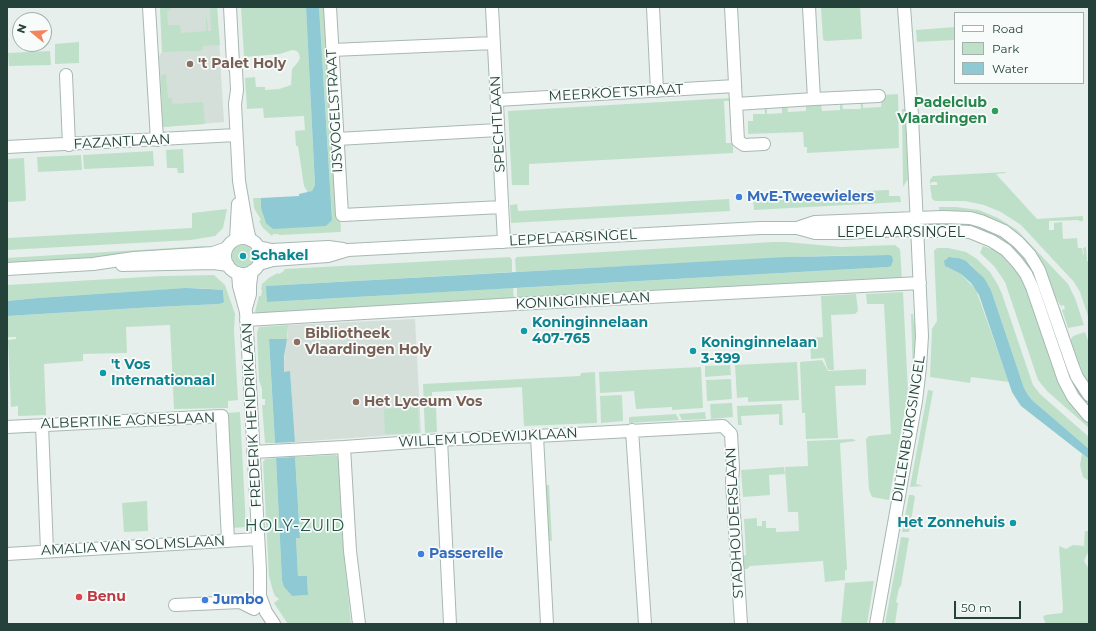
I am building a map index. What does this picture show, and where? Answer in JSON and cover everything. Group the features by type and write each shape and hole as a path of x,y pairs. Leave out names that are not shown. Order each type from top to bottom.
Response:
{"street":[{"path":"149,7 157,140"},
{"path":"230,7 232,64 229,70 230,90 235,104 239,181 247,227 261,257 256,267 244,274 238,273 228,265 225,257 227,248 230,244 236,239 242,238 254,243"},
{"name":"IJSVOGELSTRAAT","path":"330,7 342,215 502,207"},
{"name":"SPECHTLAAN","path":"492,7 504,242"},
{"path":"653,7 657,91"},
{"path":"731,7 738,141 744,145 764,144"},
{"path":"809,7 814,99"},
{"name":"DILLENBURGSINGEL","path":"876,624 916,401 922,336 917,231 915,116 904,7"},
{"path":"332,50 494,43"},
{"path":"66,75 69,145"},
{"name":"MEERKOETSTRAAT","path":"497,100 735,86"},
{"path":"736,104 879,96"},
{"path":"337,139 498,130"},
{"name":"FAZANTLAAN","path":"7,148 236,136"},
{"path":"236,239 239,181"},
{"name":"LEPELAARSINGEL","path":"797,228 815,222 942,217 970,218 1004,231 1018,242 1030,255 1039,270 1073,367 1077,377 1089,395"},
{"name":"LEPELAARSINGEL","path":"254,243 272,250 328,247 348,250 760,228 797,228 815,233 901,230 970,232 992,241 1006,250 1026,274 1032,287 1064,380 1073,397 1089,416"},
{"path":"8,269 93,264 134,258 213,253 227,248"},
{"name":"LEPELAARSINGEL","path":"256,267 272,260 328,256 348,250"},
{"path":"93,264 133,266 214,263 228,265"},
{"name":"FREDERIK HENDRIKLAAN","path":"256,267 250,286 246,314 260,570 259,588 261,602 274,624"},
{"name":"FREDERIK HENDRIKLAAN","path":"238,273 240,295 246,314"},
{"name":"KONINGINNELAAN","path":"246,314 516,304 920,283"},
{"name":"ALBERTINE AGNESLAAN","path":"7,427 222,416 228,541"},
{"path":"42,425 47,551"},
{"name":"WILLEM LODEWIJKLAAN","path":"253,452 441,440 723,426"},
{"name":"STADHOUDERSLAAN","path":"723,426 731,434 733,468 732,482 741,624"},
{"path":"632,430 644,624"},
{"path":"537,436 547,624"},
{"path":"441,440 450,624"},
{"path":"344,447 350,551 359,624"},
{"name":"AMALIA VAN SOLMSLAAN","path":"7,554 258,539"},
{"name":"FREDERIK HENDRIKLAAN","path":"260,570 264,587 274,611 283,624"},
{"path":"175,605 240,602 254,609"}],"shaded area":[{"name":"'t Palet Holy","path":"160,7 217,7 224,122 163,127 159,56 162,52"},
{"name":"Het Lyceum Vos","path":"415,319 421,433 295,442 290,372 284,372 285,346 288,335 288,325"}],"green space":[{"path":"160,7 170,7 171,10 167,11 168,25 180,25 181,33 206,31 206,18 208,31 211,31 210,7 217,7 220,45 203,46 203,49 199,51 162,52"},
{"path":"241,7 306,7 315,185 312,191 308,193 304,186 298,146 296,146 295,131 305,130 304,116 264,118 263,108 247,109 245,78 255,77 256,87 265,87 265,90 279,89 291,85 292,69 300,58 299,54 297,51 292,50 280,54 244,57"},
{"path":"319,7 328,7 341,231 279,235 273,234 272,236 263,228 259,221 261,220 254,208 253,198 261,198 261,208 332,220"},
{"path":"821,7 860,7 862,39 825,41 823,39"},
{"path":"954,27 954,40 917,42 916,30"},
{"path":"79,42 79,63 55,64 55,44"},
{"path":"50,52 51,65 9,66 8,53"},
{"path":"166,74 168,98 172,98 172,104 203,102 205,124 163,127 161,75"},
{"path":"898,94 899,148 807,153 807,147 804,147 803,132 748,134 748,121 753,121 753,114 765,114 764,106 767,106 767,114 782,113 782,105 787,105 788,112 806,111 806,104 821,103 822,111 840,110 840,102 842,102 843,109 861,109 860,101 863,101 863,108 881,107 882,95"},
{"path":"730,98 730,101 724,101 726,143 733,143 733,153 529,164 529,185 512,185 508,111"},
{"path":"902,109 905,109 908,179 903,187"},
{"path":"183,149 184,173 178,173 177,168 167,168 166,150"},
{"path":"153,151 154,166 84,169 83,155"},
{"path":"81,155 82,170 38,172 37,157"},
{"path":"24,158 26,199 25,201 7,202 7,159"},
{"path":"1006,172 996,174 1037,219 1083,216 1083,221 1049,221 1049,230 1054,230 1054,223 1062,222 1063,239 1077,238 1078,248 1082,248 1083,254 1083,248 1086,247 1087,261 1089,261 1089,319 1080,292 1074,282 1021,225 1001,212 984,205 965,201 935,201 932,199 930,185 937,185 937,182 932,182 930,184 930,180 933,176"},
{"path":"889,190 889,196 900,196 901,202 754,210 753,199 758,197"},
{"path":"729,199 730,211 511,223 510,205 517,204 518,211"},
{"path":"939,207 956,207 979,210 998,218 1017,230 1068,284 1075,298 1084,325 1068,328 1062,310 1065,309 1064,305 1061,306 1009,228 978,214 959,211 939,211"},
{"path":"227,209 223,228 215,236 191,240 7,250 7,238 192,228 192,213"},
{"path":"940,223 958,224 985,229 1008,239 1018,248 1034,271 1079,391 1089,403 1089,408 1070,380 1015,251 940,226"},
{"path":"773,242 841,247 895,245 900,249 902,280 517,301 517,288 888,267 892,264 892,257 889,255 815,256 516,272 515,259 517,257"},
{"path":"243,245 251,248 254,256 251,264 243,267 235,264 232,256 235,248"},
{"path":"205,246 205,251 7,263 7,258"},
{"path":"983,246 1002,253 1020,272 1083,416 1089,422 1089,428 1047,391 1038,380 1005,282 994,266 980,253"},
{"path":"937,248 948,248 966,252 977,259 990,272 1002,294 1033,385 1040,394 1089,437 1089,449 1028,395 1024,388 991,290 970,264 959,258 952,257 946,259 947,267 961,274 976,290 1009,382 971,377 970,383 930,377 932,329 937,321 934,251"},
{"path":"510,257 512,260 512,272 267,286 267,302 513,288 514,301 260,315 255,312 259,296 261,296 262,284 270,277 278,273 279,274 285,269"},
{"path":"214,275 225,285 235,314 234,330 238,400 228,401 228,408 174,409 170,325 126,327 127,353 83,354 83,361 44,364 46,415 18,416 18,406 11,407 8,340 16,339 16,337 7,337 7,316 219,304 224,302 223,290 199,288 7,301 7,285 162,276"},
{"path":"903,292 908,392 889,500 872,497 869,490 866,439 869,436 891,434 884,304 867,304 866,294"},
{"path":"856,294 858,311 855,314 831,315 834,370 828,370 824,358 811,359 810,338 823,337 821,296"},
{"path":"911,314 913,314 914,323 916,323 917,348 913,375"},
{"path":"288,325 287,339 269,339 275,443 265,443 262,405 265,405 265,399 262,399 262,389 259,380 257,332 259,327"},
{"path":"1085,332 1089,343 1089,387 1082,377 1070,341 1073,336"},
{"path":"822,360 828,371 866,369 866,385 835,386 838,438 806,439 805,413 802,413 800,362"},
{"path":"797,362 799,400 748,402 748,397 737,398 735,365"},
{"path":"730,365 731,375 705,377 705,366"},
{"path":"701,367 703,408 672,410 672,407 636,409 634,391 600,393 599,372"},
{"path":"595,372 597,423 524,426 522,387 432,392 432,407 436,407 437,432 425,433 423,384 580,376 581,373"},
{"path":"731,379 732,399 707,401 706,380"},
{"path":"928,390 933,391 916,484 923,486 910,487"},
{"path":"622,395 623,421 601,423 600,396"},
{"path":"732,403 733,417 711,419 710,404"},
{"path":"782,404 783,425 779,425 779,414 741,416 742,425 738,425 737,406"},
{"path":"418,407 419,433 385,434 384,409"},
{"path":"240,412 246,527 232,528 227,413"},
{"path":"705,412 706,419 682,420 679,414"},
{"path":"676,414 679,420 629,423 629,417"},
{"path":"853,439 856,441 840,443 847,570 845,570 845,580 825,582 823,561 750,566 747,569 744,569 743,556 746,555 744,519 757,518 757,526 762,526 762,521 766,521 766,528 776,528 776,532 799,531 798,512 788,512 785,467 808,466 807,441"},
{"path":"1082,454 1089,459 1089,481 1083,477 1080,465"},
{"path":"335,455 339,457 342,532 351,624 288,624 274,603 279,599 275,596 269,576 263,462 265,459 276,458 282,581 284,587 292,596 308,595 307,576 298,576 296,538 300,538 295,457"},
{"path":"784,467 785,474 769,475 770,495 743,497 741,470"},
{"path":"544,485 549,485 552,541 547,541"},
{"path":"909,495 913,495 915,497 909,532 902,532"},
{"path":"147,501 148,531 124,532 122,503"},
{"path":"1085,531 1089,531 1089,550 1084,561 1089,569 1089,624 1046,624 1043,617 1045,615 1062,613 1063,609 1059,546 1066,549 1073,545 1084,546"},
{"path":"901,537 909,538 901,586 899,588 896,602 898,603 895,624 885,624"},
{"path":"874,581 867,624 841,624 845,583"}],"water":[{"path":"306,7 319,7 332,220 326,226 273,229 266,223 261,208 261,198 299,196 299,194 312,191 315,185"},
{"path":"892,256 893,261 891,266 888,267 267,302 266,286 786,257"},
{"path":"949,257 959,258 966,261 984,278 991,290 1024,388 1028,395 1089,449 1089,459 1021,406 1012,392 979,295 971,283 961,274 945,266 944,261"},
{"path":"186,288 223,290 224,302 219,304 7,316 7,301"},
{"path":"269,339 287,339 284,356 284,372 290,371 295,442 275,443"},
{"path":"295,457 300,538 296,538 298,576 307,576 308,595 292,596 284,587 282,581 276,458"}],"place":[{"name":"'t Palet Holy","path":"190,64"},
{"name":"Padelclub Vlaardingen","path":"995,111"},
{"name":"MvE-Tweewielers","path":"739,197"},
{"name":"Schakel","path":"243,256"},
{"name":"Koninginnelaan 407-765","path":"524,331"},
{"name":"Bibliotheek Vlaardingen Holy","path":"297,342"},
{"name":"Koninginnelaan 3-399","path":"693,351"},
{"name":"'t Vos Internationaal","path":"103,373"},
{"name":"Het Lyceum Vos","path":"356,402"},
{"name":"Het Zonnehuis","path":"1013,523"},
{"name":"Passerelle","path":"421,554"},
{"name":"Benu","path":"79,597"},
{"name":"Jumbo","path":"205,600"}],"district":[{"name":"HOLY-ZUID","path":"295,526"}]}
